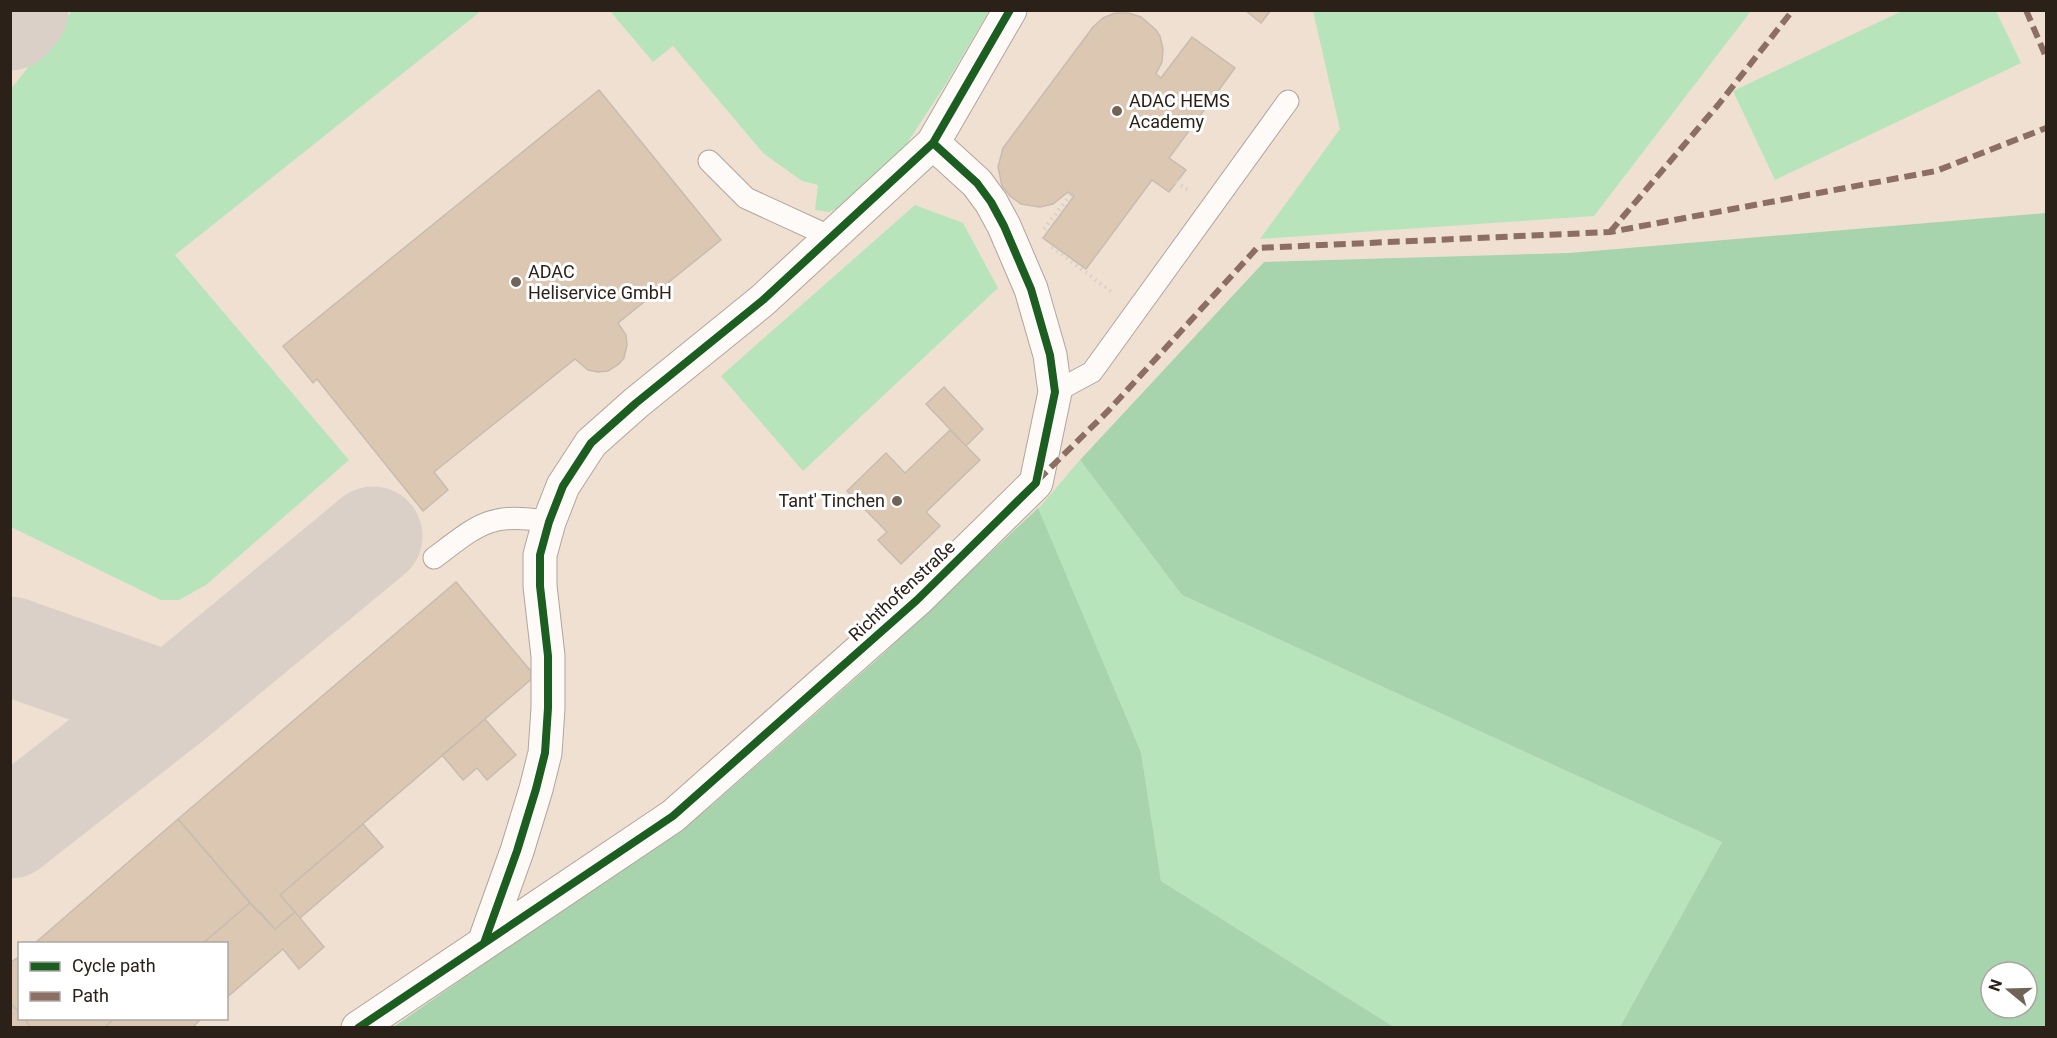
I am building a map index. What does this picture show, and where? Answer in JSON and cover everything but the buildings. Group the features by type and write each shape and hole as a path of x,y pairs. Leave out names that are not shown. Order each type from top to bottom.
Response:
{"street":[{"path":"483,943 520,841 545,753 548,656 540,586 540,555 549,522 563,486 591,443 636,402 764,300 933,143 1010,10"},
{"name":"Richthofenstraße","path":"358,1028 673,816 917,600 1036,483 1055,392 1050,355 1031,288 991,202 977,183 933,143"}],"lane":[{"path":"1055,392 1092,372 1288,101"},
{"path":"709,161 746,198 831,237"},
{"path":"434,558 465,535 490,522 522,517 549,522"}],"path":[{"path":"1039,237 1071,194"},
{"path":"1004,226 1025,226 1137,312"}],"green space":[{"path":"1313,10 1751,11 1594,216 1260,239 1340,129"},
{"path":"72,11 481,11 175,255 349,460 206,585 179,600 161,600 11,527 11,89"},
{"path":"610,11 989,11 906,145 850,202 829,212 815,210 818,185 802,181 763,153 673,46 653,62"},
{"path":"1902,11 1996,11 2021,63 1775,180 1733,91"},
{"path":"915,205 963,223 998,288 803,471 721,376"},
{"path":"2046,213 2046,1027 1620,1027 1722,842 1182,595 1080,460 1264,262 1569,253"},
{"path":"1080,460 1182,595 1722,842 1620,1027 1394,1027 1161,881 1141,752 1038,509"},
{"path":"1038,508 1141,752 1161,881 1394,1027 392,1028 712,805 882,655"}],"taxiway":[{"path":"10,21 19,10"},
{"path":"10,829 171,703 373,536"},
{"path":"10,646 171,703"}],"marked path":[{"path":"1610,232 1718,105 1793,10"},
{"path":"2026,10 2046,57"},
{"path":"1038,480 1108,411 1257,248 1610,232 1936,171 2046,128"}],"cycle path":[{"path":"484,943 517,851 545,753 548,656 540,586 540,555 549,522 563,486 591,443 636,403 763,300 933,143 1010,10"},
{"path":"358,1028 673,816 917,600 1036,483 1055,392 1050,355 1031,289 991,202 977,183 933,143"}],"place":[{"name":"ADAC HEMS Academy","path":"1117,111"},
{"name":"ADAC Heliservice GmbH","path":"516,282"},
{"name":"Tant' Tinchen","path":"897,501"}]}
